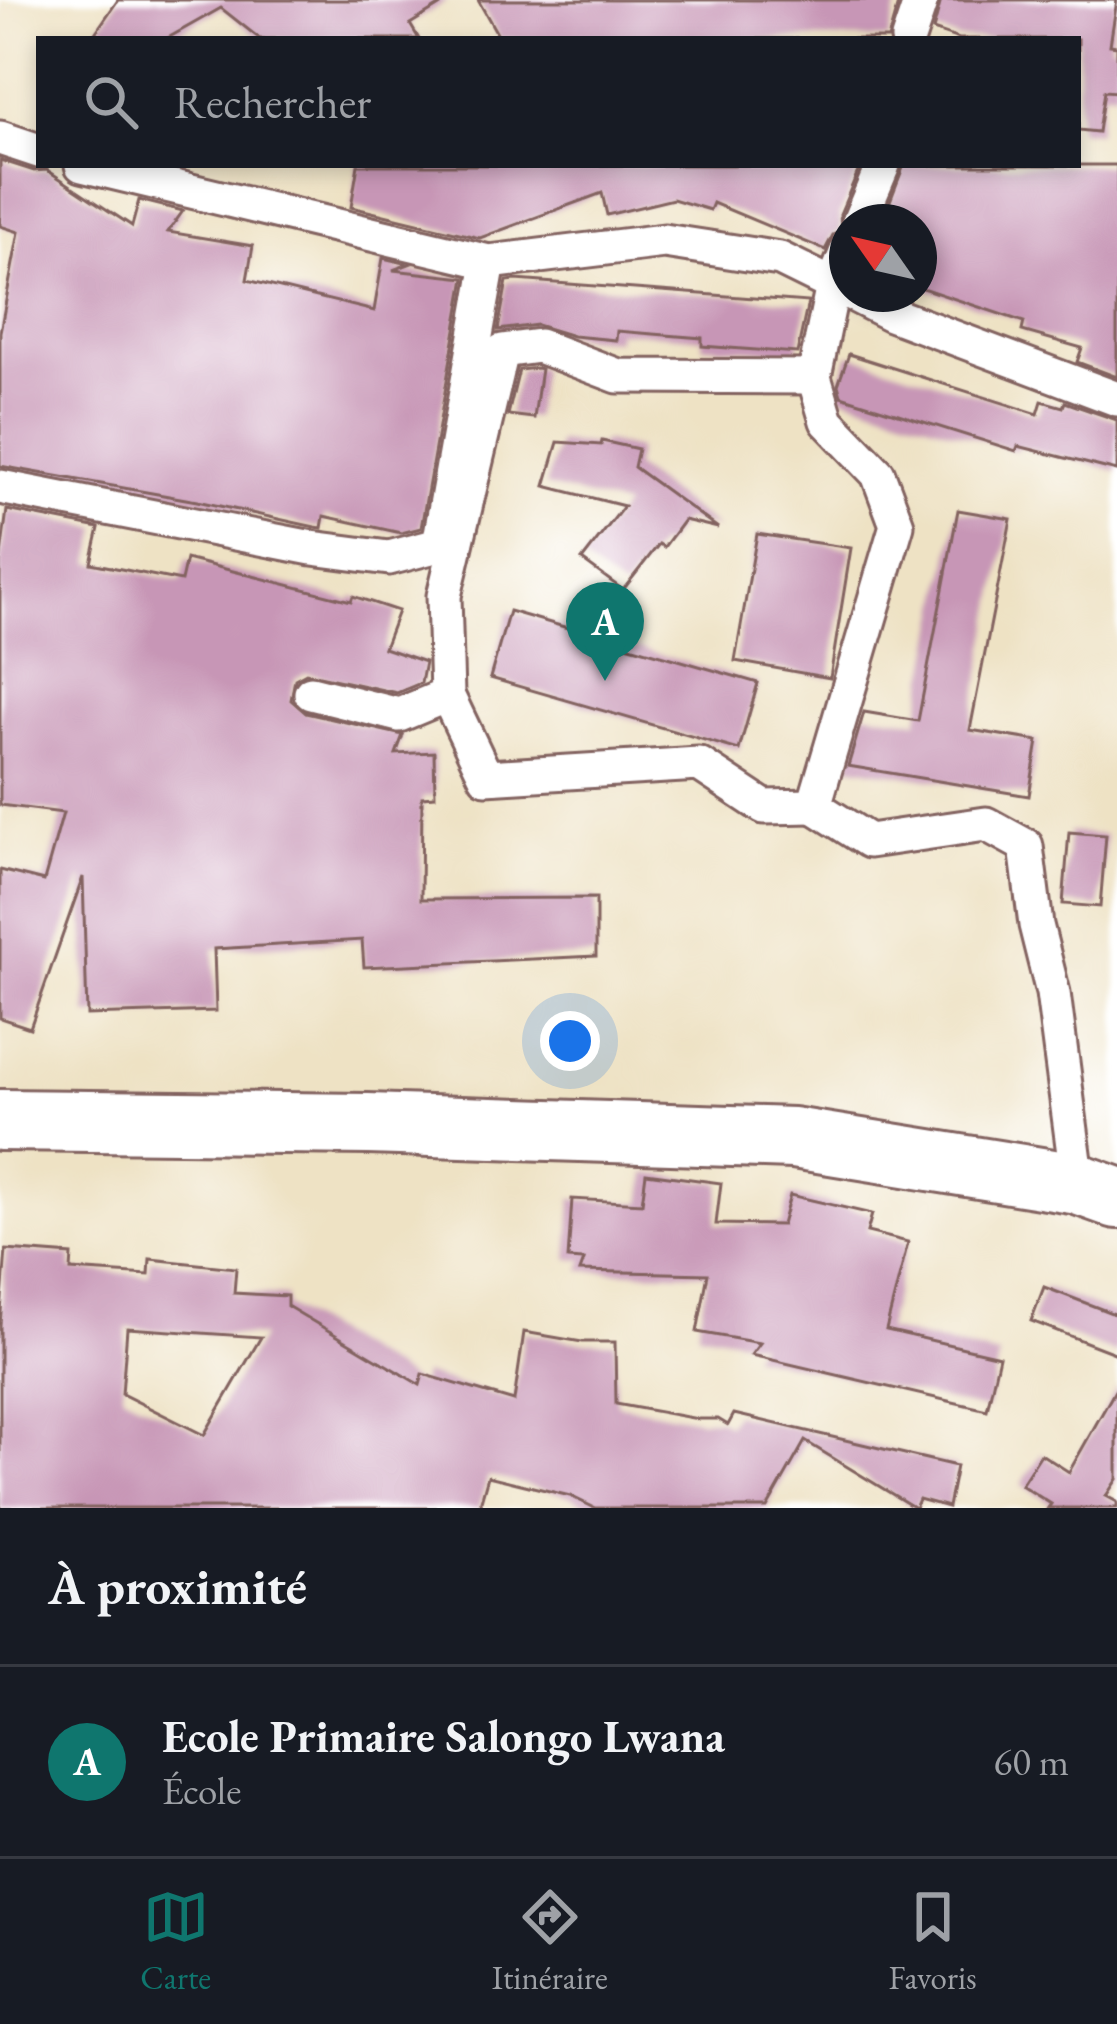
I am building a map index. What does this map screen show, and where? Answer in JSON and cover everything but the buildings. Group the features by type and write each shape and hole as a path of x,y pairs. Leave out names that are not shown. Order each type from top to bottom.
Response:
{"highway":[{"path":"0,1120 368,1124 794,1138 1097,1191"}],"street":[{"path":"909,36 921,0"},
{"path":"0,138 36,150"},
{"path":"95,168 489,262 664,241 780,259 829,283"},
{"path":"867,204 882,168"},
{"path":"0,487 312,548 389,558 439,545 489,262"},
{"path":"814,806 898,525 878,474 826,421 814,377 836,312"},
{"path":"887,312 1117,399"},
{"path":"814,377 618,376 539,346 502,351 444,596 447,695 486,776 699,764 764,807 814,806 869,841 986,824 1026,846 1036,925 1097,1191"},
{"path":"311,693 399,715 447,695"}],"place":[{"name":"Ecole Primaire Salongo Lwana","path":"605,681"}]}
